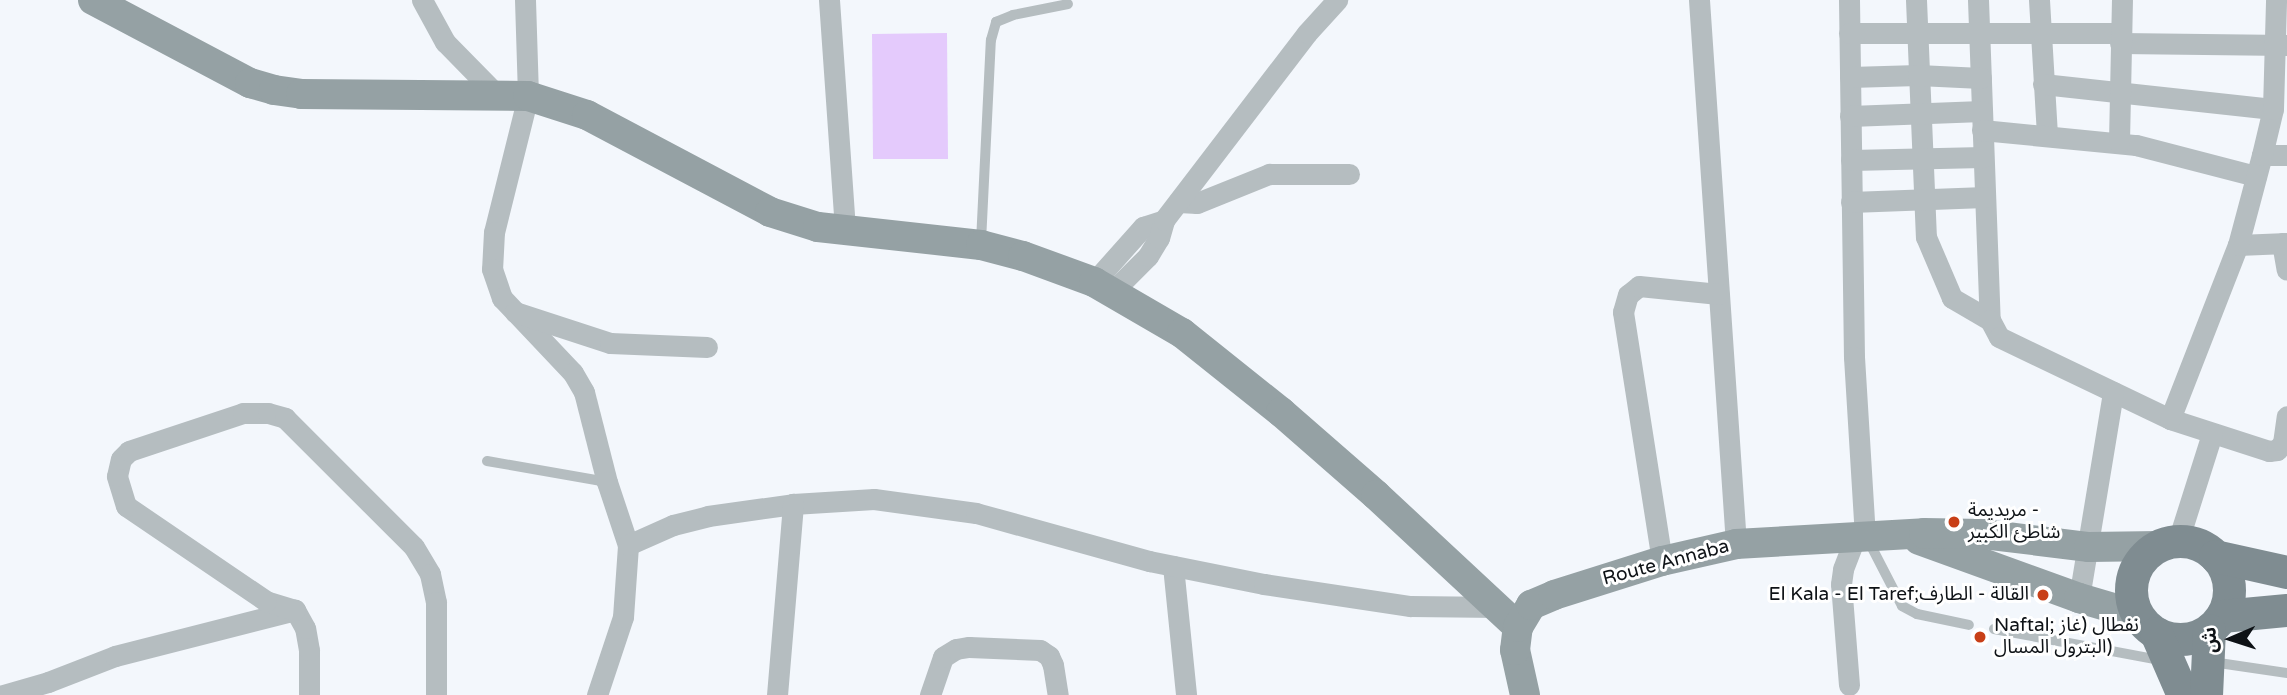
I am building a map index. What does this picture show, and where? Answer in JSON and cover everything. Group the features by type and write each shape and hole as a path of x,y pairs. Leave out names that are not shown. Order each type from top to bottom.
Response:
{"main road":[{"path":"2183,695 2132,598 2132,580 2139,563 2168,543 2202,546 2216,556 2226,571 2229,590 2212,636 2206,695"},
{"path":"2216,556 2287,572"},
{"path":"2154,636 2183,639 2212,636 2287,610"}],"street":[{"path":"93,0 250,83 301,94 528,96 587,115 770,212 818,227 981,245 1023,256 1103,286 1182,333 1280,412 1508,617 1525,695"},
{"path":"422,0 445,41 497,95"},
{"path":"525,0 528,96 494,232 492,269 502,298 573,373 584,392 607,482 628,545 623,617 597,695"},
{"path":"828,0 845,231"},
{"path":"1103,286 1148,256 1159,238 1164,220 1307,33 1336,0"},
{"path":"1699,0 1736,544"},
{"path":"1849,0 1854,357 1861,535 1843,569 1841,584 1849,685"},
{"path":"1916,0 1922,201 1930,252 1952,298 1990,320"},
{"path":"1978,0 1990,320 1999,337 2170,419 2212,434 2277,450 2283,443 2287,416"},
{"path":"2039,0 2047,135"},
{"path":"2119,142 2122,0"},
{"path":"2170,419 2238,245 2259,165 2273,109 2282,45 2276,0"},
{"path":"1849,33 2040,34 2282,45"},
{"path":"1850,77 1918,75 1980,78"},
{"path":"2043,84 2121,90 2273,109"},
{"path":"1850,116 1919,112 1982,120 2047,135 2119,142 2193,157 2259,165 2287,155"},
{"path":"1851,160 1983,157"},
{"path":"1178,202 1196,203 1269,174 1349,174"},
{"path":"1852,202 1985,197"},
{"path":"2238,245 2285,243 2287,271"},
{"path":"1662,561 1623,312 1628,295 1639,286 1719,294"},
{"path":"513,311 610,343 707,347"},
{"path":"2079,598 2113,392"},
{"path":"309,695 309,650 305,628 295,610 266,601 126,506 117,476 121,459 130,451 243,413 268,413 285,418 414,547 430,574 436,602 436,695"},
{"path":"2168,543 2212,434"},
{"path":"628,545 673,525 708,516 793,505 874,499 976,513 1173,566 1410,606 1508,617"},
{"path":"777,695 793,505"},
{"name":"Route Annaba","path":"1899,533 2079,598 2154,636"},
{"name":"Route Annaba","path":"1508,617 1555,595 1662,561 1736,544 1899,533 1983,534 2089,547 2168,543"},
{"path":"1173,566 1186,695"},
{"path":"3,695 48,682 115,656 295,610"},
{"path":"930,695 943,657 956,649 969,647 1040,650 1049,656 1058,695"}],"lane":[{"path":"981,245 991,40 996,22 1013,15 1068,4"},
{"path":"487,461 607,482"},
{"path":"1861,535 1902,606 1917,614 1969,625"},
{"path":"1994,629 2154,636"},
{"path":"2212,636 2287,673"}],"shaded area":[{"path":"947,33 948,159 873,159 872,34"}],"place":[{"name":"مريديمة - شاطئ الكبير","path":"1954,522"},
{"name":"El Kala - El Taref;القالة - الطارف","path":"2043,595"},
{"name":"Naftal; نفطال (غاز البترول المسال)","path":"1980,637"}]}
